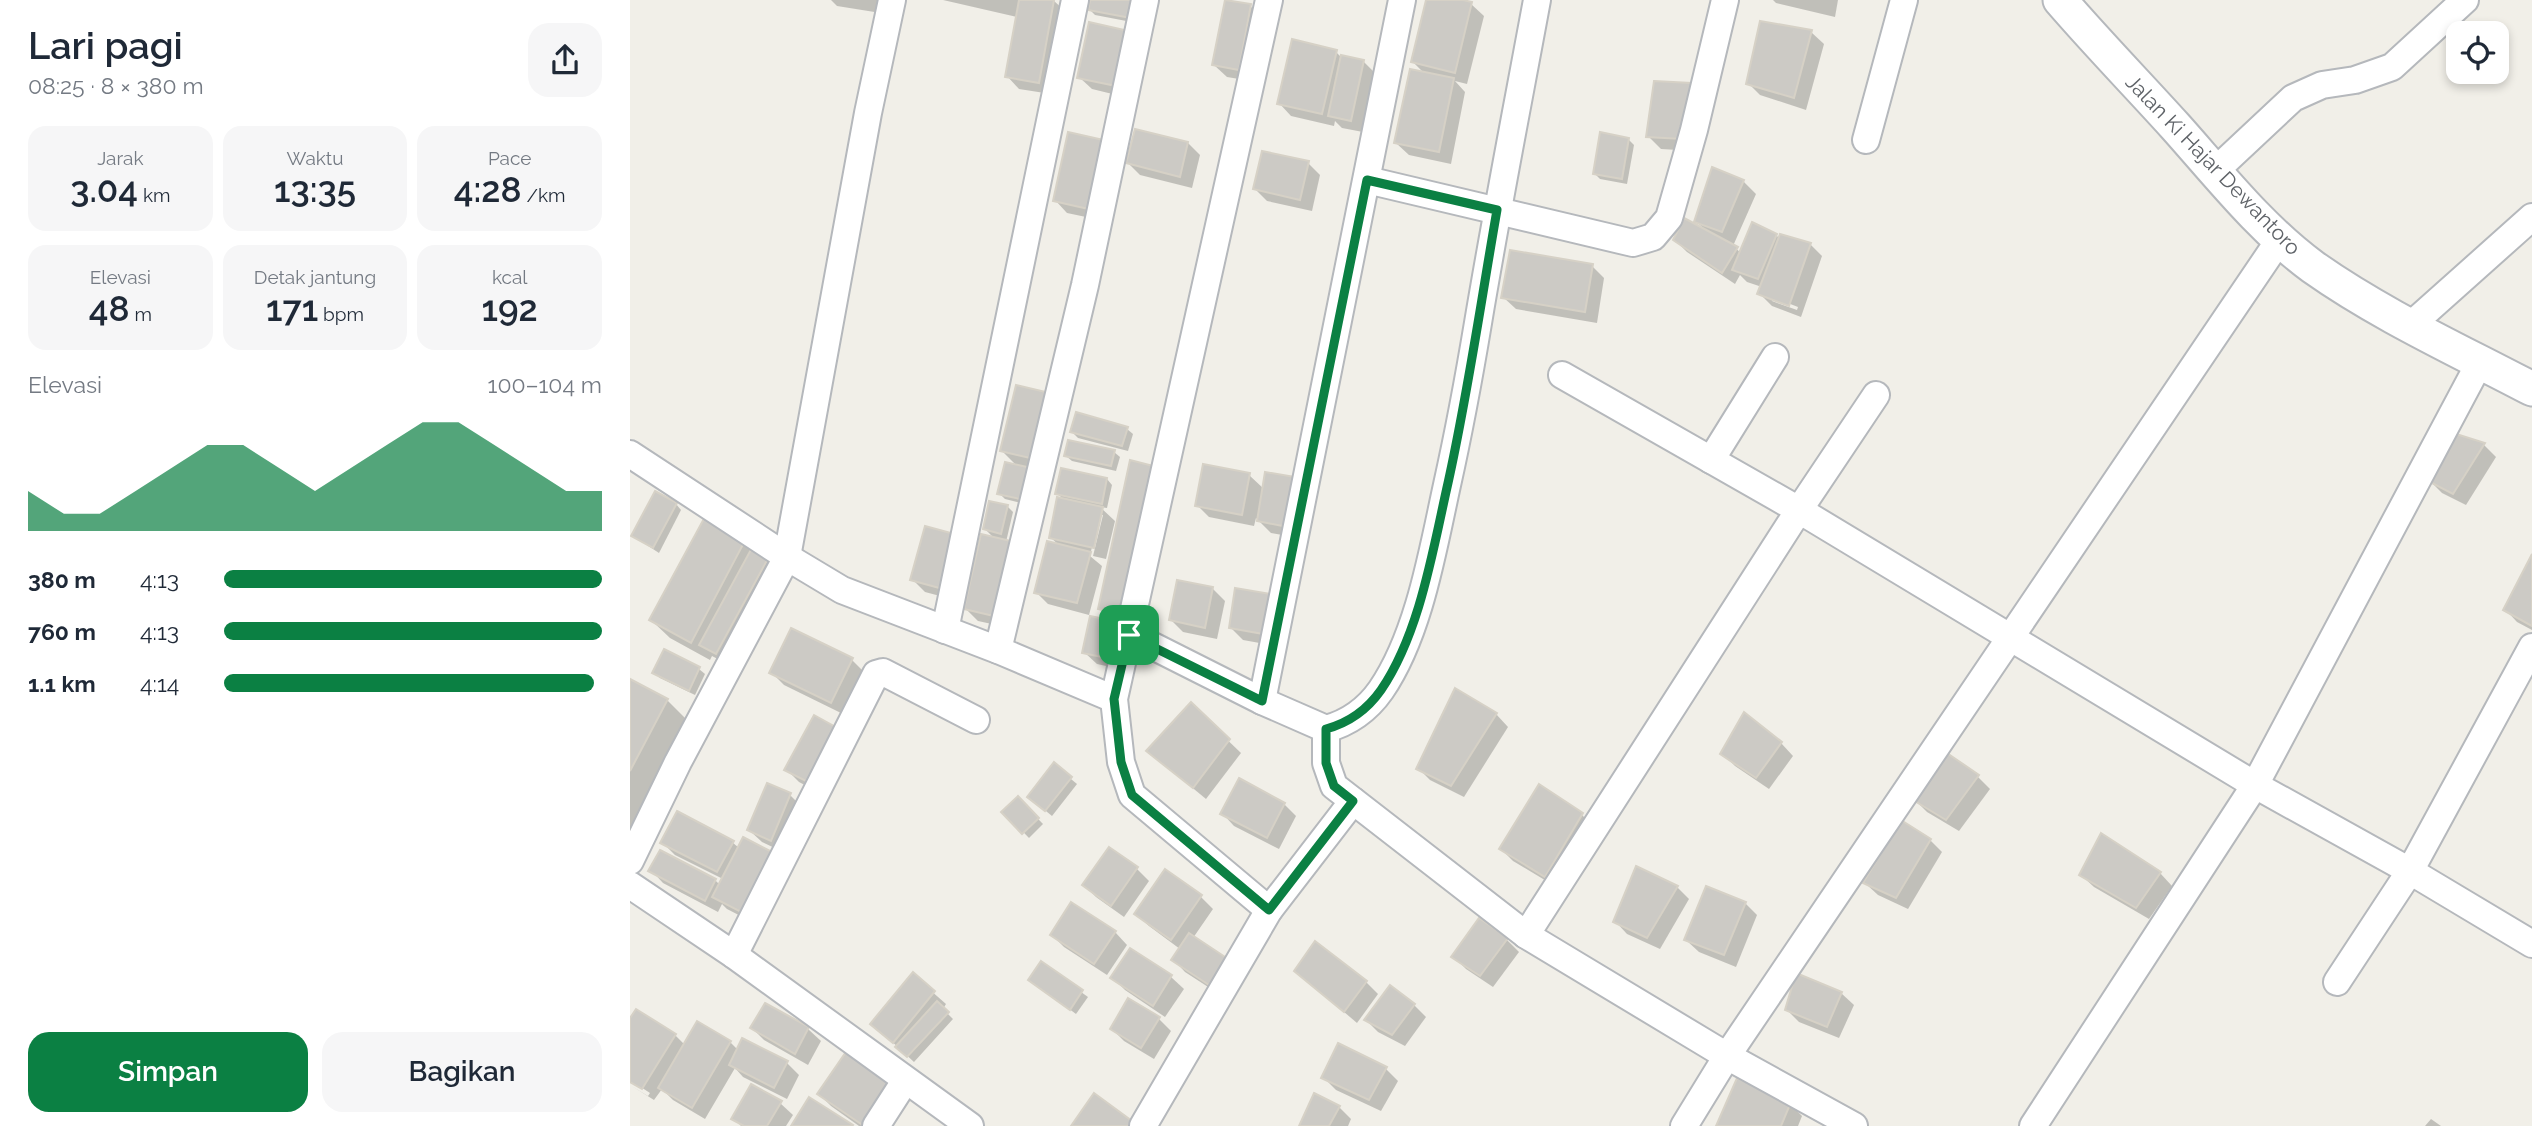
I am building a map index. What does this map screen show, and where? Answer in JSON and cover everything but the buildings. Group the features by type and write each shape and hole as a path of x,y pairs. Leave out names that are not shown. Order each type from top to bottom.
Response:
{"street":[{"path":"630,861 678,762 787,557 868,113 892,0"},
{"path":"945,631 1075,0"},
{"path":"998,650 1085,285 1145,0"},
{"path":"1269,0 1114,699 1121,762 1132,795 1269,910"},
{"path":"1262,701 1402,0"},
{"path":"1129,635 1262,701 1326,729 1343,724 1360,713 1380,691 1395,664 1422,593 1438,534 1457,444 1497,210 1537,0"},
{"path":"1367,180 1633,243 1653,237 1669,218 1694,130 1725,0"},
{"path":"1866,140 1904,0"},
{"name":"Jalan Ki Hajar Dewantoro","path":"2060,0 2109,57 2280,239 2340,285 2371,304 2532,389"},
{"path":"2216,171 2293,98 2322,85 2355,80 2392,68 2465,0"},
{"path":"2411,325 2532,217"},
{"path":"1684,1126 1727,1056 2280,239"},
{"path":"1711,460 1775,357"},
{"path":"2033,1126 2255,785 2480,362"},
{"path":"1562,375 1799,510 2255,785 2410,871 2532,944"},
{"path":"1526,935 1876,395"},
{"path":"630,454 842,590 998,650 1114,699"},
{"path":"2337,982 2410,871 2532,647"},
{"path":"734,955 876,674 883,673 976,720"},
{"path":"1326,729 1326,763 1334,786 1526,935 1727,1056 1854,1126"},
{"path":"1143,1126 1269,910 1353,801"},
{"path":"630,886 734,955 970,1126"},
{"path":"876,1126 905,1081"}],"route":[{"path":"1367,180 1497,210 1457,444 1422,593 1395,664 1380,691 1360,713 1343,724 1326,729 1326,763 1334,786 1353,801 1269,910 1132,795 1121,762 1114,699 1129,635 1262,701 1367,180"}]}
